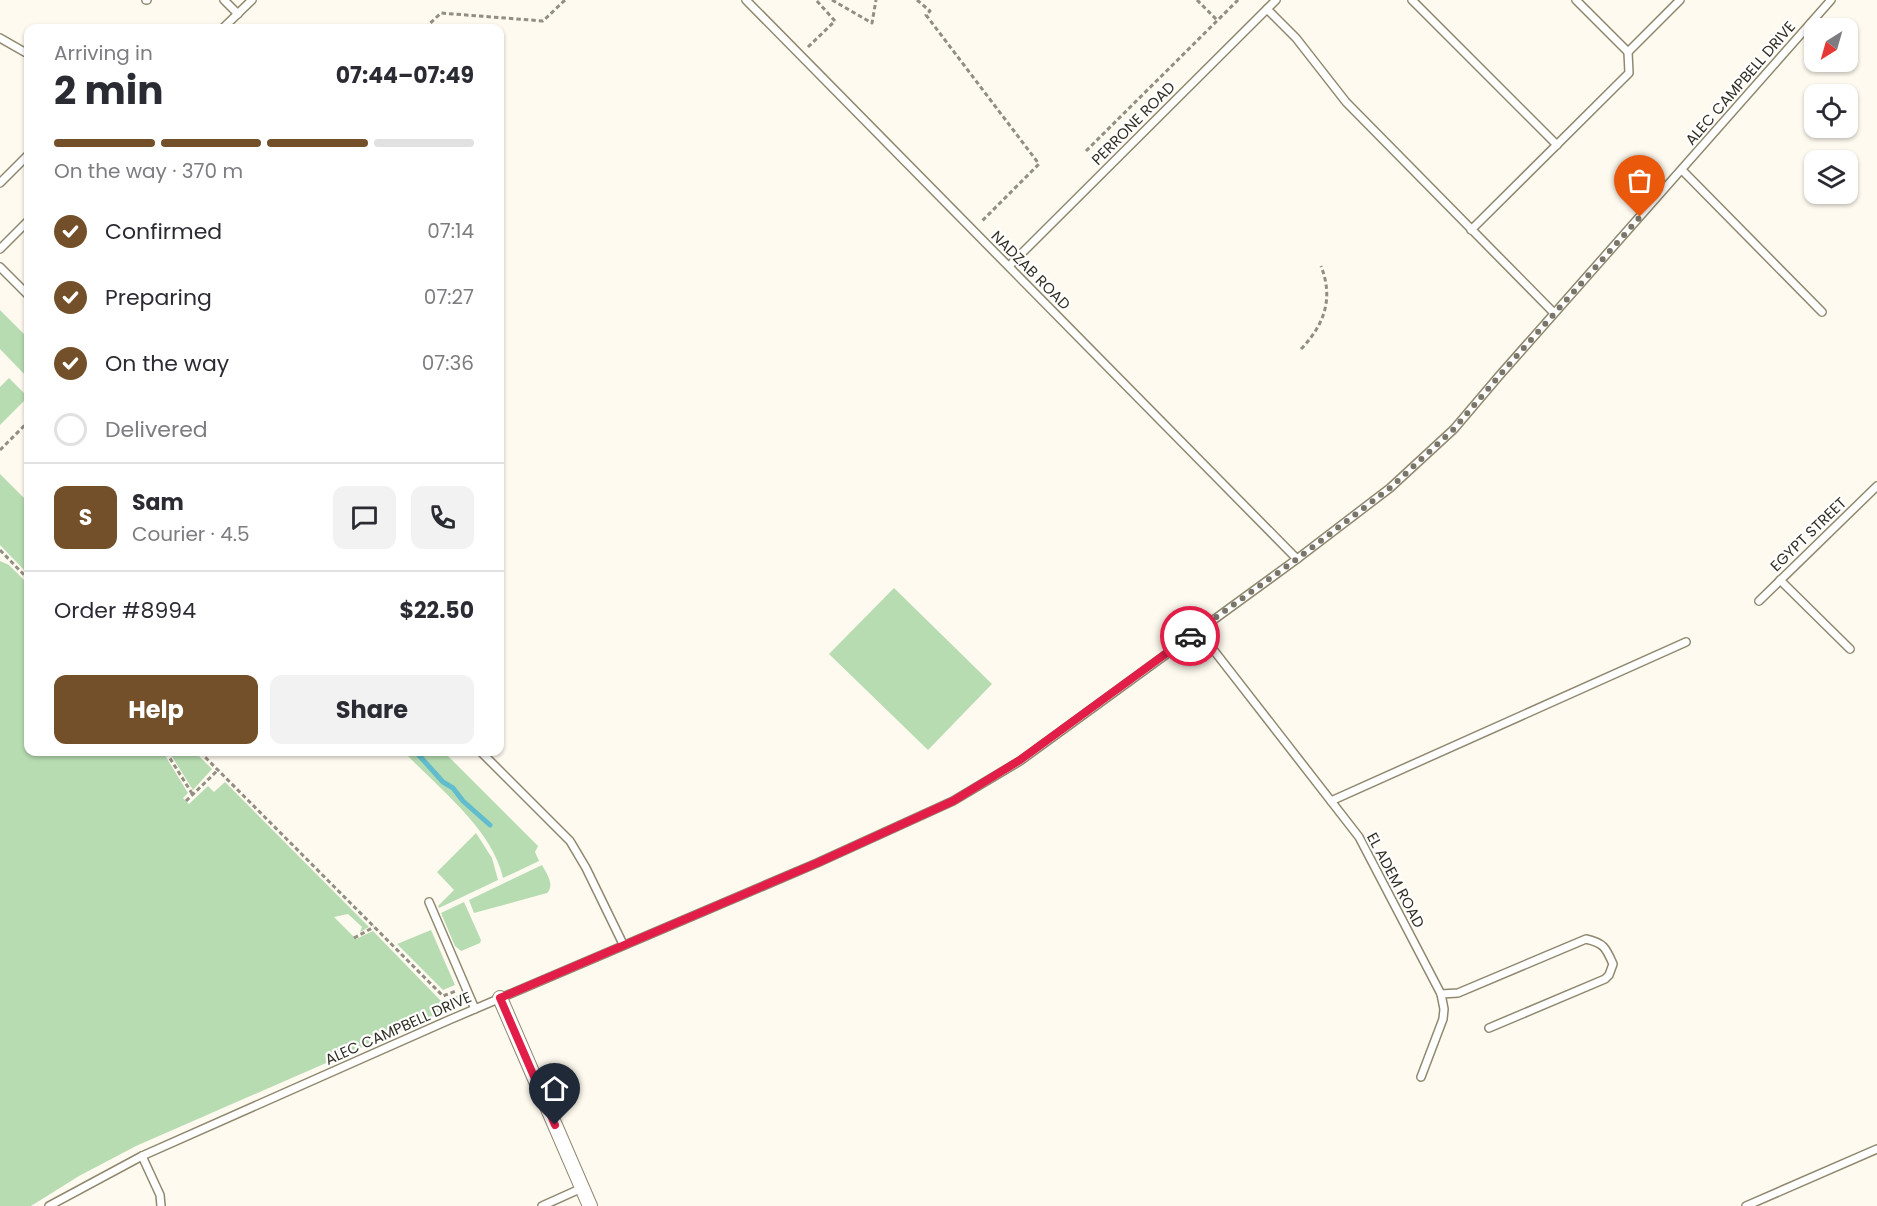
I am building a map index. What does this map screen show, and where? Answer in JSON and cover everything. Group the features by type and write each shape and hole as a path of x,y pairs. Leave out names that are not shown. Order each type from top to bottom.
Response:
{"street":[{"path":"500,998 590,1206"}],"lane":[{"path":"224,0 238,14"},
{"path":"227,24 252,0"},
{"name":"NADZAB ROAD","path":"746,0 1297,559"},
{"name":"PERRONE ROAD","path":"1009,266 1276,0"},
{"path":"1412,0 1557,145"},
{"path":"1471,230 1629,73 1628,52 1575,0"},
{"name":"ALEC CAMPBELL DRIVE","path":"49,1206 142,1156 475,1008 817,863 953,801 1020,760 1297,559 1390,488 1454,429 1831,0"},
{"path":"1628,52 1677,1"},
{"path":"1267,9 1296,38 1346,102 1554,313"},
{"path":"0,38 24,52"},
{"path":"0,183 24,159"},
{"path":"1682,170 1822,312"},
{"path":"0,249 24,225"},
{"path":"0,267 24,291"},
{"name":"EGYPT STREET","path":"1758,601 1877,486"},
{"path":"1780,580 1850,649"},
{"name":"EL ADEM ROAD","path":"1198,630 1359,837 1441,994 1443,1019 1421,1077"},
{"path":"1331,801 1686,642"},
{"path":"486,756 570,841 586,868 623,944"},
{"path":"429,902 475,1008"},
{"path":"1441,994 1458,993 1586,939 1598,942 1606,949 1613,964 1605,979 1489,1028"},
{"path":"1746,1206 1877,1149"},
{"path":"142,1156 160,1195 161,1206"},
{"path":"542,1206 582,1188"}],"path":[{"path":"429,24 441,13 543,21 565,0"},
{"path":"807,48 835,21 816,0"},
{"path":"832,0 872,23 876,0"},
{"path":"917,0 930,11 926,15 1039,164 980,223"},
{"path":"1197,0 1218,20"},
{"path":"1086,151 1238,0"},
{"path":"1300,349 1318,329 1326,306 1327,286 1321,266"},
{"path":"0,450 24,426"},
{"path":"0,550 24,575"},
{"path":"169,756 193,795"},
{"path":"204,756 443,996 466,987"},
{"path":"186,801 218,770"},
{"path":"354,938 374,927"}],"green space":[{"path":"0,310 24,334 24,374 0,349"},
{"path":"9,378 24,393 24,401 0,425 0,387"},
{"path":"0,474 24,498 24,570 0,545"},
{"path":"0,561 9,565 24,580 24,756 165,756 188,793 183,798 189,804 208,786 214,792 225,782 369,927 360,932 362,927 348,914 334,917 356,939 373,931 442,1002 459,995 459,1005 136,1146 79,1176 31,1206 0,1206"},
{"path":"894,588 992,684 928,750 829,654"},
{"path":"172,756 199,756 212,769 193,790"},
{"path":"408,756 448,756 538,846 535,852 539,861 503,878 489,844 450,797"},
{"path":"476,833 492,858 498,880 439,908 438,906 454,890 437,872"},
{"path":"542,865 550,883 547,893 474,913 469,900"},
{"path":"464,902 481,940 480,943 461,951 455,946 441,913"},
{"path":"431,930 455,985 443,990 397,944"}],"waterway":[{"path":"420,756 443,782 453,788 463,801 490,825"}],"way so far":[{"path":"1190,636 1390,488 1454,429 1640,217"}],"route":[{"path":"555,1125 500,998 817,863 953,801 1020,760 1190,636"}]}
